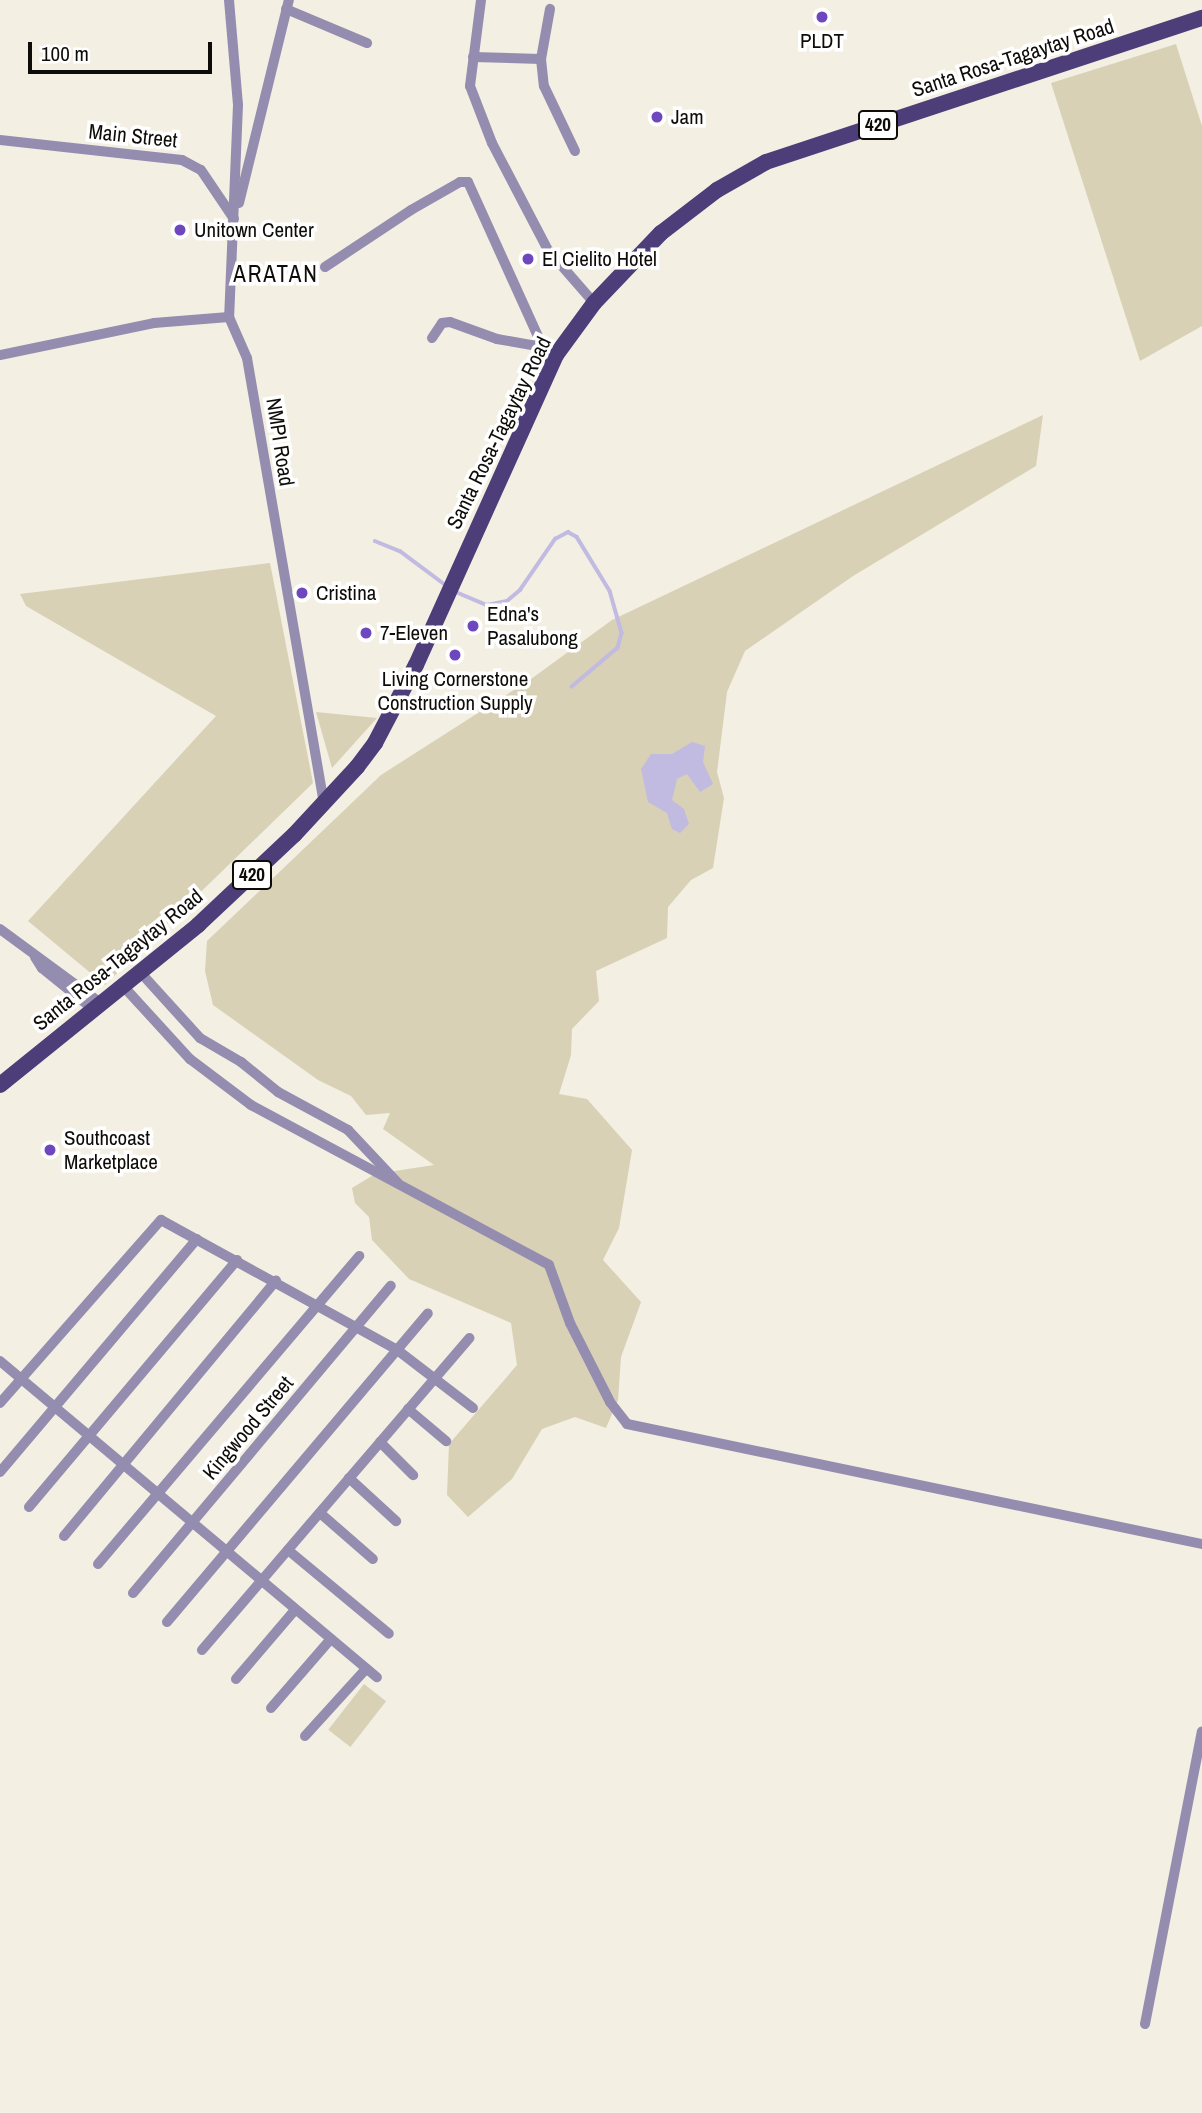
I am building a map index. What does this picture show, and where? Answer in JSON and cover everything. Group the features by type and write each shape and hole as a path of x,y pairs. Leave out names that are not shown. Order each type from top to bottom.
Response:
{"main road":[{"name":"Santa Rosa-Tagaytay Road","path":"0,1085 198,925 324,805 375,743 440,610 550,351 679,219 717,190 766,162 1202,18"}],"street":[{"path":"0,355 154,323 229,317 238,105 229,0"},
{"path":"481,0 470,86 492,143 548,250 594,303"},
{"path":"234,219 288,5 367,43"},
{"path":"550,9 541,59 544,86 575,151"},
{"path":"473,57 541,59"},
{"name":"Main Street","path":"0,140 182,160 201,170 234,219"},
{"path":"325,267 411,210 460,182 468,183 550,351"},
{"name":"NMPI Road","path":"229,317 247,358 324,805"},
{"path":"432,338 442,323 450,322 497,339 550,351"},
{"path":"0,929 98,1007"},
{"path":"141,973 200,1038 241,1062 278,1092 348,1130 405,1191"},
{"path":"124,987 190,1059 251,1105 405,1191 549,1265 575,1334 610,1402 627,1424 1202,1545"},
{"path":"0,1403 154,1223 167,1221 396,1349 473,1408"},
{"path":"0,1472 197,1239"},
{"path":"98,1564 359,1256"},
{"path":"29,1507 237,1260"},
{"path":"64,1536 276,1281"},
{"name":"Kingwood Street","path":"133,1593 391,1286"},
{"path":"167,1622 428,1313"},
{"path":"202,1650 469,1338"},
{"path":"0,1361 122,1467 377,1677"},
{"path":"408,1409 446,1441"},
{"path":"380,1441 413,1475"},
{"path":"349,1478 396,1521"},
{"path":"320,1513 373,1559"},
{"path":"288,1550 389,1634"},
{"path":"236,1679 295,1610"},
{"path":"271,1708 330,1640"},
{"path":"305,1736 366,1668"},
{"path":"1145,2024 1202,1731"}],"shaded area":[{"path":"1176,44 1202,126 1202,326 1140,361 1051,83"},
{"path":"1043,415 1036,466 853,576 745,651 727,692 717,772 724,798 713,868 691,880 668,907 667,938 596,971 599,1001 572,1029 571,1055 559,1094 587,1099 632,1150 619,1228 603,1260 641,1302 621,1357 618,1400 606,1428 575,1417 542,1429 512,1479 468,1517 447,1495 449,1444 517,1365 511,1323 409,1279 372,1240 369,1217 355,1203 352,1188 375,1174 434,1165 383,1129 390,1113 366,1115 351,1096 318,1080 213,1005 205,971 207,941 381,775 531,679 612,620"},
{"path":"270,563 313,783 105,985 28,921 216,716 26,606 20,594"},
{"path":"316,712 377,718 332,768"},
{"path":"692,742 705,746 703,762 713,784 700,792 687,774 677,779 672,800 684,809 689,824 680,833 672,829 667,813 648,802 641,769 651,754 672,754"},
{"path":"364,1684 386,1701 350,1747 328,1730"}],"waterway":[{"path":"456,592 487,605 507,601 520,590 555,539 568,532 577,537 610,591 622,633 618,648 572,687"},
{"path":"375,541 400,551 447,586"}],"place":[{"name":"PLDT","path":"822,17"},
{"name":"Jam","path":"657,117"},
{"name":"Unitown Center","path":"180,230"},
{"name":"El Cielito Hotel","path":"528,259"},
{"name":"Cristina","path":"302,593"},
{"name":"Edna's Pasalubong","path":"473,626"},
{"name":"7-Eleven","path":"366,633"},
{"name":"Living Cornerstone Construction Supply","path":"455,655"},
{"name":"Southcoast Marketplace","path":"50,1150"}],"district":[{"name":"ARATAN","path":"276,274"}]}
